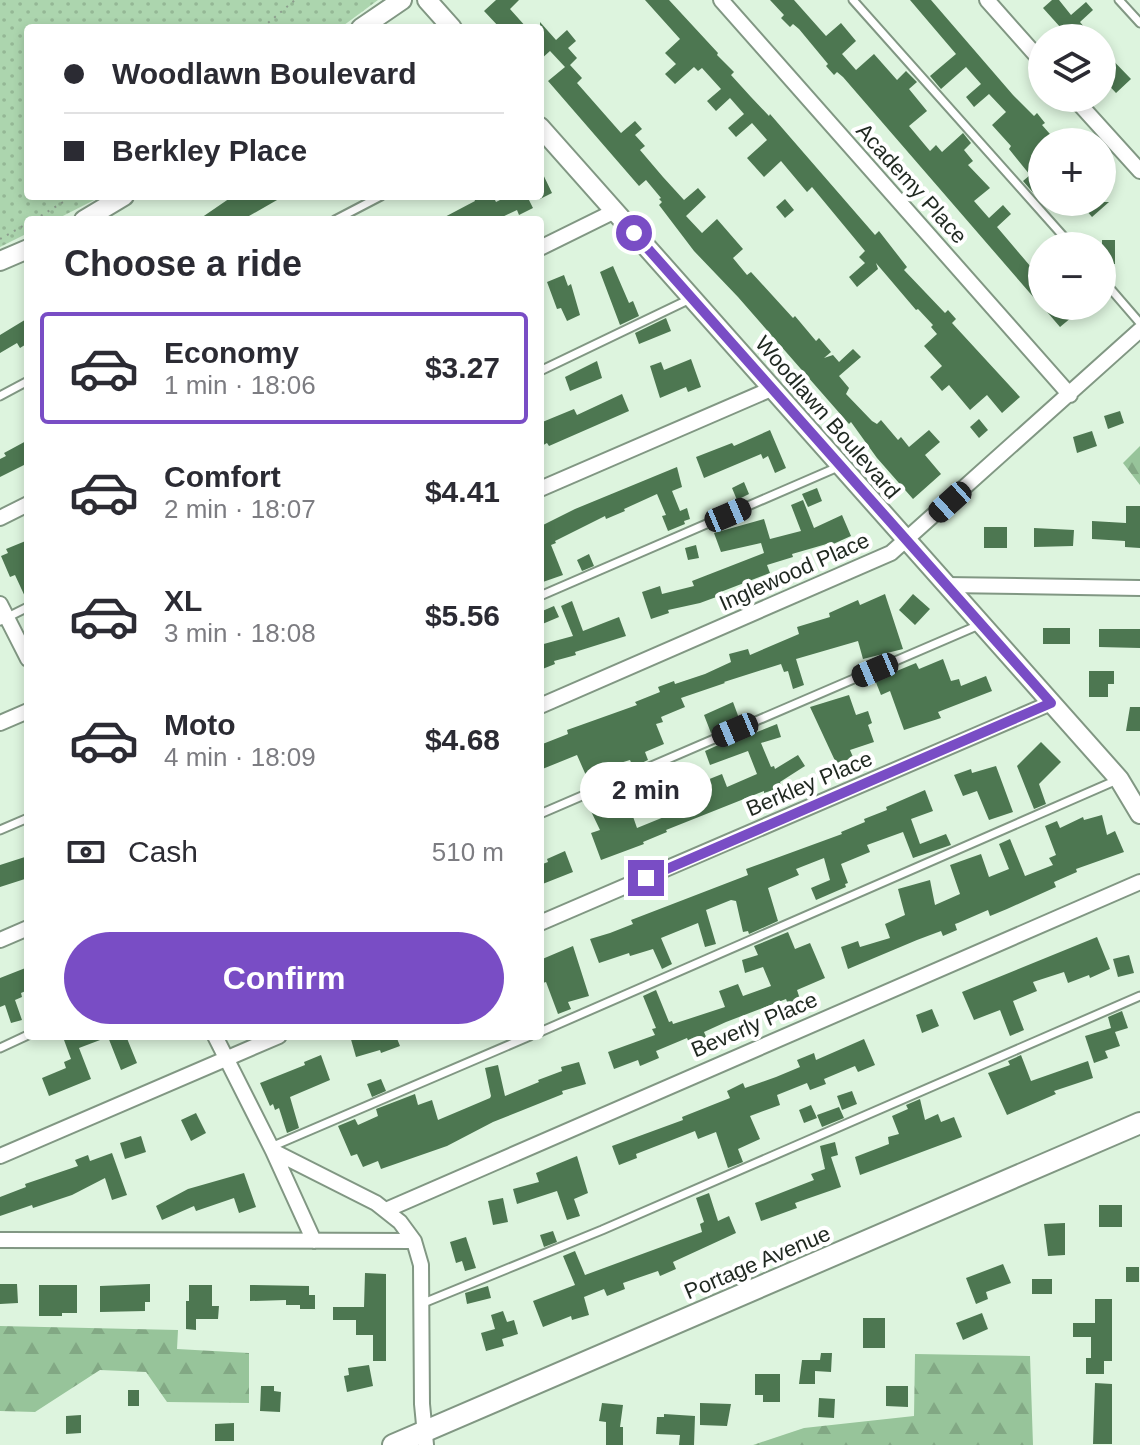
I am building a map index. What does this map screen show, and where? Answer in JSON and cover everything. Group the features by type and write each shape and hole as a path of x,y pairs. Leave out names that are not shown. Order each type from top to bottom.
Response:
{"main road":[{"name":"Portage Avenue","path":"393,1445 425,1438 1140,1123"}],"street":[{"path":"367,24 402,0"},
{"path":"427,0 448,24"},
{"name":"Academy Place","path":"721,0 1070,395"},
{"path":"987,0 1028,46"},
{"path":"1087,112 1140,171"},
{"name":"Woodlawn Boulevard","path":"544,131 1119,779 1140,814"},
{"path":"91,216 117,200"},
{"path":"544,246 615,211"},
{"path":"0,261 24,251"},
{"name":"Inglewood Place","path":"544,704 891,553 1140,330"},
{"path":"544,487 771,389"},
{"path":"0,518 24,506"},
{"path":"945,585 1140,588"},
{"path":"0,604 4,620 24,652"},
{"name":"Berkley Place","path":"544,921 1051,703"},
{"path":"0,723 24,713"},
{"name":"Beverly Place","path":"386,1210 1140,882"},
{"path":"0,940 24,930"},
{"path":"217,1040 314,1241"},
{"path":"0,1156 270,1040"},
{"path":"272,1149 386,1210 414,1241 421,1265 425,1438"},
{"path":"0,1240 414,1241"}],"lane":[{"path":"853,0 1060,232"},
{"path":"1119,0 1140,23"},
{"path":"343,216 373,200"},
{"path":"1116,295 1140,323"},
{"path":"544,369 692,299"},
{"path":"0,396 24,383"},
{"path":"544,594 840,466"},
{"path":"4,620 24,609"},
{"path":"544,812 980,624"},
{"path":"544,1030 1119,779"},
{"path":"0,830 24,820"},
{"path":"421,1304 602,1230 1140,996"},
{"path":"0,1048 24,1037"},
{"path":"272,1149 521,1040"}],"path":[{"path":"267,24 295,0"},
{"path":"40,216 66,200"},
{"path":"0,239 24,225"}],"green space":[{"path":"0,0 378,0 345,24 24,24 24,200 94,200 63,216 24,216 24,235 0,247"},
{"path":"1140,446 1140,485 1123,463"},
{"path":"0,1326 178,1330 177,1349 249,1353 249,1403 167,1402 146,1372 100,1370 35,1412 0,1411"},
{"path":"915,1354 1030,1356 1033,1445 753,1445 804,1428 914,1416"}],"building":[{"path":"496,0 519,0 510,9 523,24 496,24 484,11"},
{"path":"645,0 669,0 734,72 731,75 770,114 875,235 879,231 907,267 904,270 945,313 948,310 956,319 952,323 1020,397 1002,413 987,395 970,410 949,385 942,391 930,377 942,366 924,346 937,334 931,327 933,325 876,263 878,269 857,287 849,277 865,263 859,257 865,251 812,187 807,192 781,161 764,177 747,158 767,140 752,123 736,137 728,128 744,114 730,98 716,111 707,101 721,89 702,68 698,71 694,67 675,84 665,74 676,64 665,53 680,39"},
{"path":"770,0 794,0 826,36 841,23 856,41 842,54 856,70 874,54 897,80 906,71 917,82 909,89 927,111 909,126 930,151 936,145 942,152 963,133 971,143 964,150 973,161 968,165 990,188 974,201 989,218 1003,205 1011,214 997,227 1028,264 1028,291 843,77 837,72 834,75 799,29 793,24 790,27 781,18 784,15"},
{"path":"910,0 931,0 1028,112 1034,116 1037,113 1045,123 1042,125 1045,128 1028,128 1028,173 1009,149 1011,146 992,125 1006,112 989,94 974,107 966,97 981,84 966,67 941,89 930,76 956,54"},
{"path":"1052,0 1059,0 1071,15 1086,2 1093,10 1080,22 1082,24 1057,24 1043,8"},
{"path":"544,26 556,40 567,30 576,41 568,48 577,58 570,65 582,78 577,83 621,133 635,121 642,129 635,135 645,146 640,150 684,200 698,188 706,197 686,216 702,233 717,219 743,249 733,258 747,275 751,272 793,318 795,316 816,341 819,338 831,352 824,358 833,355 839,362 853,349 861,357 839,376 849,388 846,394 872,421 877,424 881,420 898,440 901,437 909,447 929,430 940,442 925,455 941,474 913,499 851,422 849,424 694,251 659,205 661,198 646,180 639,186 548,81 565,67 550,51 544,56"},
{"path":"1116,63 1131,79 1116,93"},
{"path":"544,176 552,193 544,197"},
{"path":"785,199 794,210 785,218 776,207"},
{"path":"227,200 277,200 249,216 204,216"},
{"path":"529,200 533,208 519,215 517,210 504,216 447,216 475,201"},
{"path":"613,266 629,303 633,301 639,316 620,325 600,272"},
{"path":"564,275 568,286 571,284 580,315 567,321 561,308 557,309 547,282"},
{"path":"666,318 671,331 639,344 635,333"},
{"path":"24,320 24,346 20,348 17,343 0,353 0,335"},
{"path":"1054,320 1068,320 1060,327"},
{"path":"691,359 701,387 688,392 686,387 660,398 650,366 661,362 664,370"},
{"path":"597,361 602,378 570,391 565,377"},
{"path":"622,394 629,411 549,446 547,443 544,445 544,421 574,409 577,415"},
{"path":"1120,411 1124,423 1108,429 1104,416"},
{"path":"979,419 988,430 979,438 970,427"},
{"path":"770,430 786,468 775,473 768,456 763,459 761,454 704,478 696,457 732,443 734,446"},
{"path":"1092,431 1097,446 1077,453 1073,437"},
{"path":"24,442 24,465 0,477 0,459 6,456 4,453"},
{"path":"677,467 682,487 672,491 680,511 687,508 690,519 668,531 662,516 666,515 657,494 625,511 606,519 605,516 551,545 563,575 544,582 544,524"},
{"path":"744,482 749,494 737,500 732,488"},
{"path":"817,488 822,501 808,507 802,494"},
{"path":"803,500 814,528 842,515 851,536 831,545 792,554 793,557 767,565 770,573 718,593 719,596 668,610 669,613 651,619 642,592 660,586 662,594 694,586 692,581 764,553 761,543 721,552 714,533 764,519 770,539 801,531 791,505"},
{"path":"1126,506 1140,506 1140,548 1125,547 1125,541 1092,539 1092,521 1126,523"},
{"path":"984,527 1007,527 1007,548 984,548"},
{"path":"1034,528 1074,530 1073,546 1034,547"},
{"path":"24,542 24,594 15,575 10,577 1,556 8,553 6,549"},
{"path":"696,545 699,558 688,560 685,548"},
{"path":"589,554 594,566 582,571 577,560"},
{"path":"885,594 903,649 863,659 858,641 796,659 804,685 793,689 788,671 784,672 781,664 681,698 685,707 661,717 663,722 656,724 664,744 645,752 648,760 633,767 630,760 597,770 599,776 588,780 577,755 544,768 544,743 568,734 567,730 637,705 635,702 660,692 658,687 705,674 731,662 729,654 748,649 750,655 799,634 797,627 830,617 829,613 858,600 860,605"},
{"path":"913,594 930,609 915,625 899,610"},
{"path":"572,601 583,631 619,617 626,636 575,652 576,655 554,661 555,664 544,668 544,644 573,636 561,606"},
{"path":"554,606 559,617 544,623 544,610"},
{"path":"1043,628 1070,628 1070,644 1043,644"},
{"path":"1099,629 1140,629 1140,648 1099,647"},
{"path":"943,659 951,681 959,679 961,686 986,676 992,691 938,712 941,718 904,730 890,691 881,695 875,680 916,663 919,669"},
{"path":"1089,671 1114,671 1114,684 1108,684 1108,697 1089,697"},
{"path":"849,695 856,715 868,711 872,723 868,725 874,742 850,750 853,757 837,765 810,707"},
{"path":"733,702 740,721 711,733 704,715"},
{"path":"1130,707 1140,707 1140,731 1126,731"},
{"path":"777,724 781,737 761,743 771,767 775,769 798,755 805,766 780,782 782,787 764,791 666,830 644,844 601,860 591,833 600,830 588,805 599,800 602,807 630,796 629,792 665,779 672,794 722,774 727,787 757,774 748,751 710,765 705,751 745,733 747,736","holes":["656,797 664,817 637,828 630,808"]},
{"path":"1041,742 1061,762 1039,784 1046,804 1034,809 1017,766"},
{"path":"996,766 1013,812 989,820 977,791 963,796 954,775"},
{"path":"925,790 933,811 911,819 920,844 946,834 951,845 913,858 903,832 867,845 870,852 841,864 848,883 846,887 816,900 811,888 830,880 824,858 796,869 799,875 768,888 778,921 749,934 748,931 743,932 736,901 731,900 706,910 716,944 705,947 698,923 661,938 672,964 662,969 653,949 599,963 590,939 748,875 746,869 842,834 865,822 864,819 887,810 886,807"},
{"path":"1102,815 1107,835 1115,831 1124,852 1076,869 1077,872 1054,882 1056,887 1007,909 990,916 988,910 955,924 957,930 943,936 941,931 848,969 841,947 858,941 860,947 890,938 885,924 905,915 898,889 930,880 935,905 960,894 950,865 981,854 989,877 1009,869 999,844 1010,839 1025,876 1053,865 1049,858 1056,855 1045,826 1057,821 1060,828 1083,817 1084,820"},
{"path":"565,851 573,872 544,883 544,864 548,862 547,859"},
{"path":"24,857 24,879 0,887 0,865"},
{"path":"788,932 795,949 810,943 825,978 797,990 800,999 788,1004 786,999 726,1022 704,1032 707,1039 690,1045 687,1038 656,1051 659,1058 640,1066 638,1060 614,1069 608,1052 655,1035 652,1029 656,1028 643,996 656,990 669,1022 673,1024 725,1007 719,991 738,984 743,996 771,986 763,967 745,973 742,960 758,955 754,946"},
{"path":"1097,937 1110,969 1068,983 1064,972 1033,982 1037,991 1013,1001 1024,1030 1010,1036 1000,1010 974,1020 962,992"},
{"path":"573,946 589,996 568,1002 571,1009 558,1014 544,983 544,958"},
{"path":"1129,955 1134,973 1118,977 1113,959"},
{"path":"24,969 24,992 22,997 15,1000 22,1020 11,1023 5,1005 0,1007 0,978"},
{"path":"932,1009 939,1026 922,1033 916,1015"},
{"path":"1122,1011 1128,1028 1115,1032 1120,1046 1105,1051 1108,1058 1094,1063 1085,1036 1111,1028 1108,1017"},
{"path":"864,1039 875,1065 858,1072 855,1066 824,1079 826,1084 810,1090 807,1083 777,1095 780,1105 750,1116 760,1139 738,1149 743,1162 728,1168 716,1132 698,1139 695,1131 636,1154 637,1158 619,1165 612,1146 683,1120 682,1117 730,1098 727,1091 743,1083 745,1088 800,1067 797,1060 814,1053 816,1060"},
{"path":"64,1040 100,1040 79,1048 91,1079 49,1096 42,1078 66,1068 64,1062 71,1059"},
{"path":"109,1040 128,1040 137,1063 121,1070"},
{"path":"351,1040 398,1040 400,1046 381,1053 380,1050 356,1057"},
{"path":"321,1055 330,1080 290,1097 299,1128 287,1133 279,1108 275,1110 273,1104 270,1106 260,1083 305,1065 304,1062"},
{"path":"1021,1055 1031,1081 1088,1061 1093,1078 1054,1091 1056,1094 1007,1115 988,1073 1010,1065 1008,1061"},
{"path":"579,1062 586,1084 562,1091 563,1094 493,1122 447,1146 381,1169 378,1161 363,1167 357,1154 351,1156 338,1126 355,1119 358,1125 378,1116 376,1109 415,1094 418,1105 432,1100 438,1120 490,1098 485,1068 498,1065 505,1096 562,1071 561,1067"},
{"path":"381,1079 386,1091 372,1097 367,1084"},
{"path":"852,1091 857,1104 842,1110 837,1096"},
{"path":"920,1099 925,1120 938,1114 941,1122 954,1117 962,1137 860,1175 855,1157 889,1144 888,1137 899,1134 892,1116"},
{"path":"811,1105 817,1118 804,1123 799,1110"},
{"path":"839,1107 844,1118 822,1127 817,1115"},
{"path":"196,1113 206,1133 191,1141 181,1120"},
{"path":"141,1136 146,1152 125,1159 120,1143"},
{"path":"835,1142 838,1155 831,1157 841,1187 795,1203 797,1208 761,1221 755,1203 814,1180 811,1174 825,1169 820,1146"},
{"path":"112,1153 127,1195 112,1200 105,1178 72,1195 0,1216 0,1197 26,1187 25,1184 78,1166 75,1160 88,1155 90,1161"},
{"path":"577,1156 588,1193 574,1199 580,1216 567,1220 557,1191 517,1204 513,1189 539,1182 536,1173"},
{"path":"244,1173 256,1207 239,1213 234,1198 196,1211 194,1206 162,1220 156,1206 188,1189"},
{"path":"709,1193 718,1221 729,1216 736,1233 673,1262 676,1269 660,1276 658,1271 623,1283 625,1289 607,1296 604,1289 584,1297 589,1315 572,1320 571,1316 543,1327 533,1301 575,1285 563,1256 575,1251 585,1275 702,1232 700,1224 704,1222 696,1198"},
{"path":"503,1198 508,1222 493,1225 488,1201"},
{"path":"1099,1205 1122,1205 1122,1227 1099,1227"},
{"path":"1065,1223 1065,1255 1048,1256 1044,1224"},
{"path":"553,1231 557,1242 544,1247 540,1235"},
{"path":"466,1237 476,1268 465,1271 462,1261 456,1263 450,1242"},
{"path":"1003,1264 1011,1283 986,1292 988,1299 976,1304 966,1278"},
{"path":"1126,1267 1139,1267 1139,1282 1126,1282"},
{"path":"365,1273 386,1274 386,1361 373,1361 373,1335 356,1335 356,1320 333,1320 333,1307 364,1307"},
{"path":"1032,1279 1052,1279 1052,1294 1032,1294"},
{"path":"0,1284 17,1284 18,1303 0,1304"},
{"path":"150,1284 150,1302 145,1302 145,1311 100,1312 100,1286"},
{"path":"39,1285 77,1285 77,1313 39,1316"},
{"path":"189,1285 212,1285 212,1306 219,1306 218,1319 196,1319 196,1330 186,1329"},
{"path":"250,1285 309,1286 309,1295 315,1295 315,1309 286,1305 286,1300 250,1301"},
{"path":"488,1286 491,1298 467,1304 465,1293"},
{"path":"1095,1299 1112,1299 1112,1361 1104,1361 1104,1374 1086,1374 1086,1358 1091,1358 1091,1337 1073,1337 1073,1323 1095,1323"},
{"path":"503,1311 507,1322 514,1320 518,1334 502,1339 504,1346 486,1351 481,1333 495,1329 491,1315"},
{"path":"982,1313 988,1329 963,1340 956,1323"},
{"path":"863,1318 885,1318 885,1348 863,1348"},
{"path":"821,1353 832,1353 831,1372 815,1371 815,1384 799,1384 802,1360 820,1360"},
{"path":"369,1365 373,1386 347,1392 344,1376 349,1375 348,1368"},
{"path":"755,1374 780,1374 780,1402 763,1402 763,1395 755,1395"},
{"path":"1095,1383 1112,1384 1112,1444 1093,1444"},
{"path":"261,1386 274,1386 274,1391 281,1392 280,1412 260,1411"},
{"path":"886,1386 908,1386 908,1407 886,1406"},
{"path":"128,1390 139,1390 139,1406 128,1406"},
{"path":"819,1398 835,1399 834,1418 818,1417"},
{"path":"602,1403 623,1405 620,1427 623,1427 623,1445 606,1445 606,1422 599,1421"},
{"path":"700,1403 731,1404 727,1426 700,1425"},
{"path":"664,1414 695,1416 694,1445 679,1445 680,1435 656,1434 657,1417 664,1417"},
{"path":"81,1415 81,1433 66,1434 66,1416"},
{"path":"234,1423 234,1441 215,1441 215,1424"}],"route":[{"path":"634,233 1051,703 646,878"}]}
